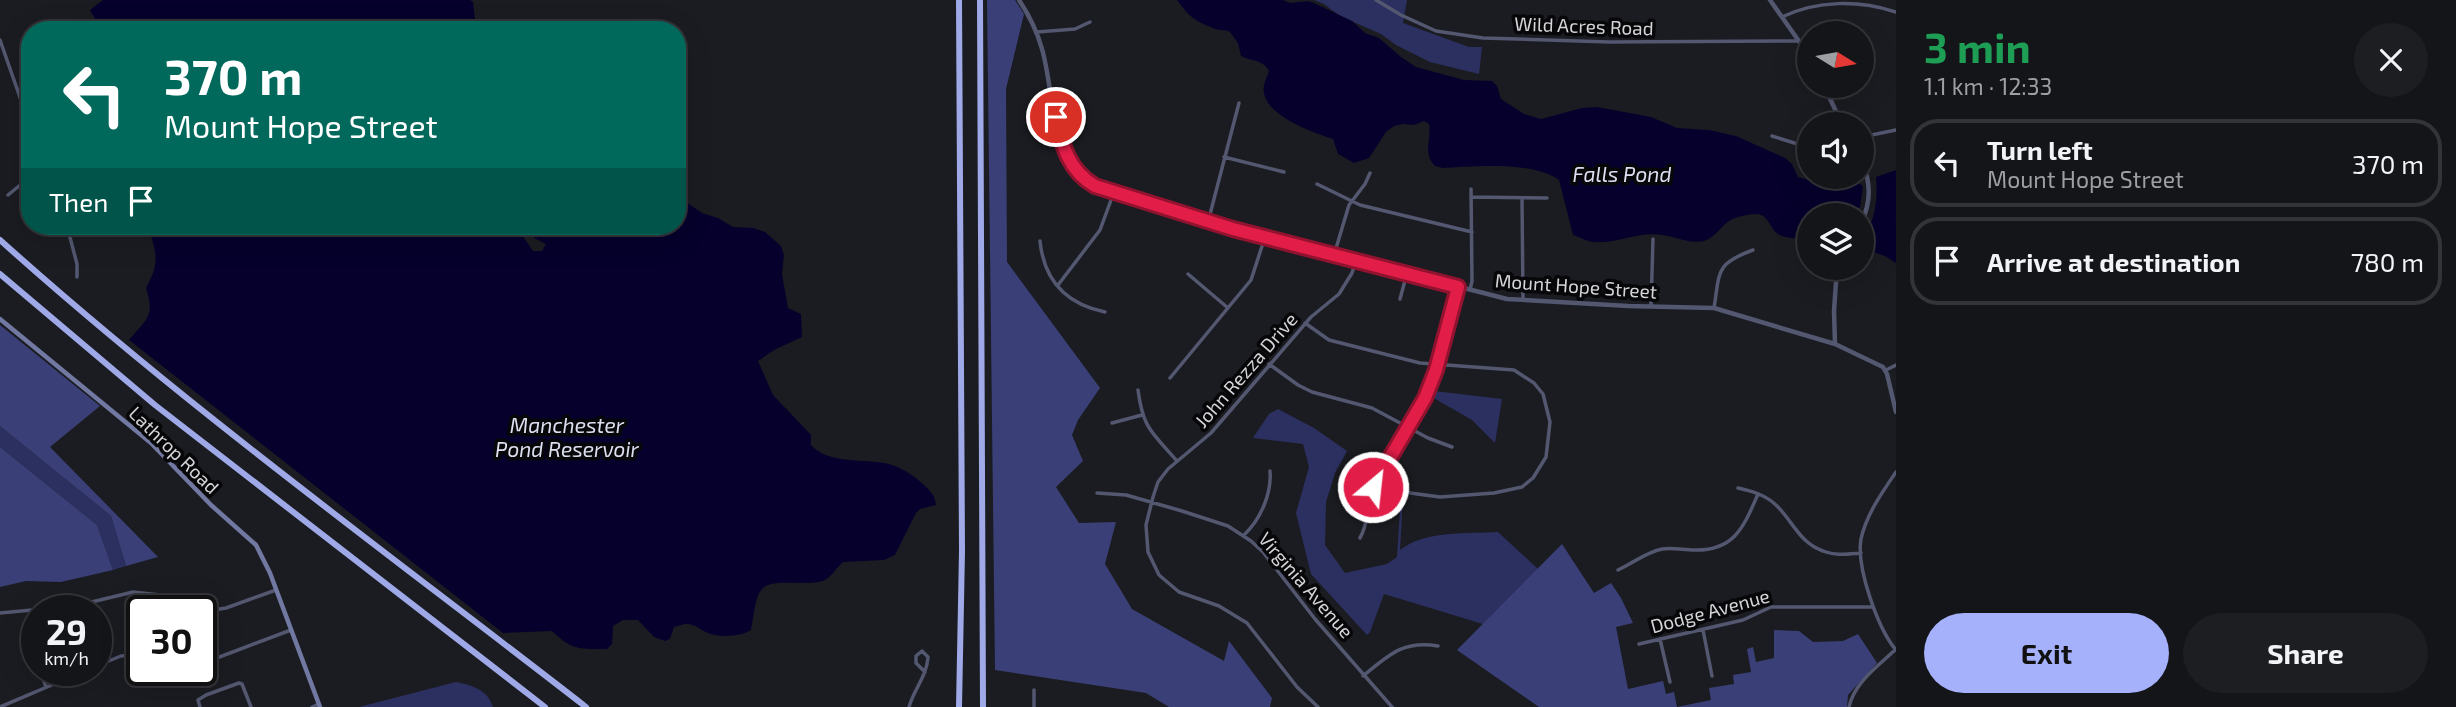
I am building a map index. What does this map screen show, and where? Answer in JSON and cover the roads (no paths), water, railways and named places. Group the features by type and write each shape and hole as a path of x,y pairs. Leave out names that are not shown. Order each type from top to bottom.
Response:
{"highway":[{"path":"958,0 961,707"},
{"path":"980,0 983,707"},
{"path":"0,240 67,299 205,412 586,707"},
{"path":"0,274 183,427 545,707"}],"main road":[{"name":"Lathrop Road","path":"0,319 151,443 211,505 248,537 264,558 320,706"}],"street":[{"name":"Mount Hope Street","path":"1019,0 1037,32 1043,51 1064,150 1072,166 1086,181 1208,222 1470,290 1523,300 1714,308 1835,344 1870,360 1885,371"},
{"name":"Wild Acres Road","path":"1376,0 1436,31 1483,38 1609,42 1797,41"},
{"path":"1770,0 1797,37"},
{"path":"1782,17 1809,8 1850,2 1872,3 1896,12"},
{"path":"1037,32 1082,28 1090,22"},
{"path":"0,40 21,100"},
{"path":"1208,222 1239,103"},
{"path":"1874,135 1896,130"},
{"path":"1772,135 1797,144"},
{"path":"1224,158 1284,172"},
{"path":"1334,255 1351,202 1370,173"},
{"path":"8,195 21,184"},
{"path":"1317,184 1351,202 1472,232"},
{"path":"1470,290 1471,189"},
{"path":"1058,285 1100,230 1114,192"},
{"path":"1471,197 1547,198"},
{"path":"1522,198 1523,300"},
{"path":"69,235 77,264 77,277"},
{"path":"1170,378 1251,280 1265,237"},
{"path":"1651,306 1653,239"},
{"path":"1040,241 1045,267 1063,292 1079,305 1105,312"},
{"path":"1714,308 1720,270 1724,264 1753,250"},
{"name":"John Rezza Drive","path":"1318,707 1297,687 1247,624 1219,606 1179,592 1159,575 1147,552 1147,517 1158,482 1177,460 1212,433 1305,323 1339,295 1356,260"},
{"path":"1400,299 1407,273"},
{"path":"1188,274 1228,308"},
{"path":"1835,344 1836,280"},
{"path":"1360,538 1376,479 1425,398 1458,287"},
{"path":"1305,323 1329,340 1437,365 1514,370 1534,383 1543,394 1550,422 1548,448 1542,466 1533,478 1521,487 1475,495 1423,495 1399,490 1376,479"},
{"path":"1269,364 1305,388 1372,408 1428,438 1452,447"},
{"path":"1896,365 1885,371 1896,412"},
{"path":"1138,390 1142,415 1149,431 1177,460"},
{"path":"1112,423 1142,415"},
{"path":"1244,536 1264,505 1270,489 1270,471"},
{"path":"1849,707 1851,696 1857,688 1896,650 1880,627 1873,607 1861,553 1861,540 1865,525 1896,472"},
{"path":"1738,488 1758,494 1777,506 1798,535 1812,546 1825,552 1861,553"},
{"name":"Virginia Avenue","path":"1097,493 1126,495 1151,502 1213,521 1244,536 1263,552 1315,619 1392,707"},
{"path":"1618,570 1661,549 1704,550 1721,546 1735,537 1745,523 1758,494"},
{"path":"217,609 276,589"},
{"path":"0,613 75,606 133,592 160,595"},
{"name":"Dodge Avenue","path":"1639,643 1752,618 1771,607 1873,607"},
{"path":"217,658 292,630"},
{"path":"1703,630 1712,676"},
{"path":"1660,639 1670,682"},
{"path":"1363,676 1400,648 1419,643 1438,646"},
{"path":"909,707 925,672 928,657 922,651 916,656 916,663 925,672"},
{"path":"200,707 198,700 206,695 239,683 242,684 251,707"},
{"path":"0,707 47,687"},
{"path":"1034,690 1034,707"},
{"path":"312,707 320,706"}],"water":[{"path":"103,0 470,0 473,2 475,19 491,21 96,21 90,10"},
{"name":"Falls Pond","path":"1177,0 1283,0 1290,3 1308,1 1352,21 1365,33 1379,38 1416,67 1464,80 1492,81 1497,86 1501,99 1524,114 1541,119 1582,108 1597,107 1651,117 1677,128 1709,130 1736,136 1785,158 1792,164 1797,175 1797,189 1863,189 1861,203 1797,203 1797,238 1778,234 1763,216 1755,214 1726,223 1712,237 1699,242 1653,234 1602,242 1588,241 1573,235 1559,180 1548,174 1519,167 1435,166 1428,151 1429,124 1424,121 1414,125 1394,126 1386,132 1369,158 1354,163 1338,154 1333,139 1292,122 1273,109 1264,90 1269,71 1267,67 1241,56 1238,43 1230,32 1215,29 1189,14"},
{"path":"1896,170 1896,263 1874,252 1876,177"},
{"name":"Manchester Pond Reservoir","path":"686,202 702,213 733,227 754,228 765,232 781,246 784,255 782,274 788,308 801,314 802,337 758,361 773,395 811,435 811,445 818,451 827,456 879,462 899,468 928,489 936,505 920,509 916,513 895,555 884,560 843,562 829,578 820,582 767,585 758,595 751,630 741,634 716,635 685,624 674,627 670,639 665,641 654,637 638,620 623,620 613,626 612,644 607,649 583,649 565,642 552,631 503,633 129,340 148,317 150,305 146,288 156,261 150,235 522,235 533,251 542,251 546,244 534,238 536,235 686,235"}]}
